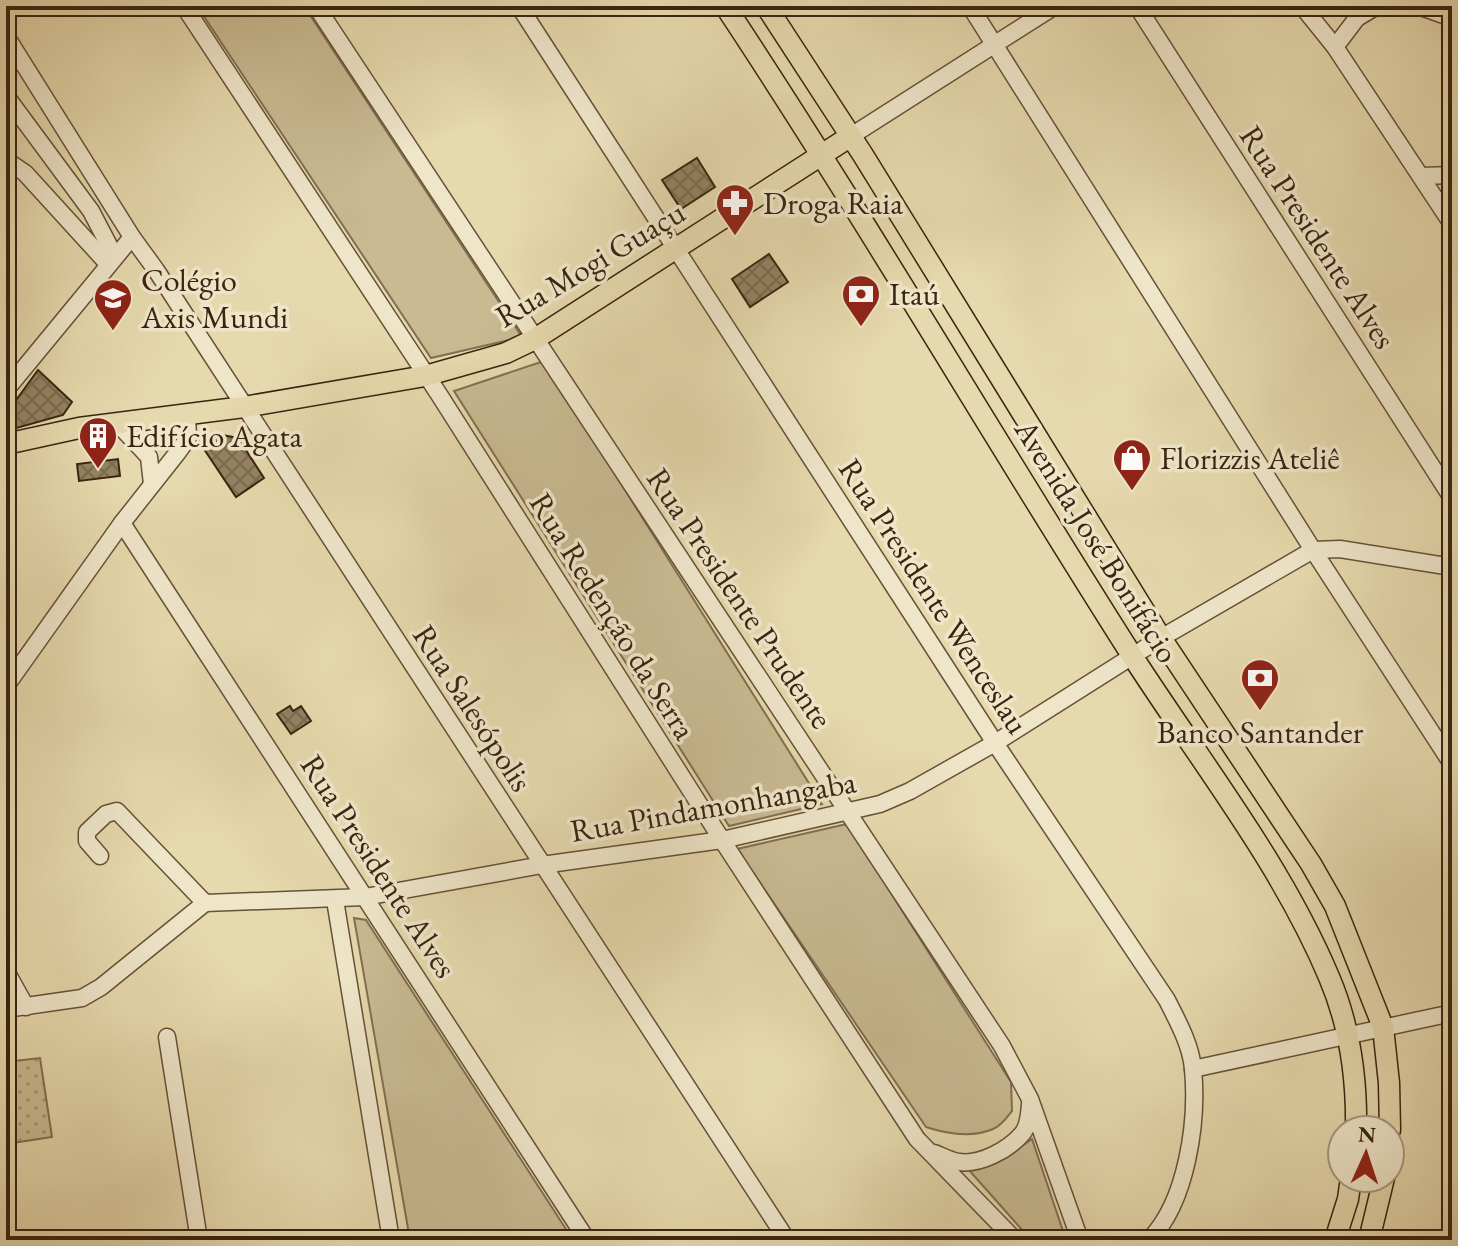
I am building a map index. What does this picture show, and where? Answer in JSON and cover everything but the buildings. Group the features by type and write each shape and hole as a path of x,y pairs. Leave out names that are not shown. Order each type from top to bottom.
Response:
{"main road":[{"name":"Avenida José Bonifácio","path":"725,6 823,154 1133,656 1283,885 1330,979 1350,1036 1356,1114"},
{"name":"Avenida José Bonifácio","path":"766,6 851,136 1161,638 1311,864 1353,947 1383,1027 1390,1114"},
{"name":"Rua Mogi Guaçu","path":"6,444 79,428 244,407 425,376 506,353 535,339 851,136"},
{"path":"1335,1240 1349,1194"},
{"path":"1369,1240 1380,1194"}],"street":[{"name":"Rua Redenção da Serra","path":"184,6 917,1139 1015,1240"},
{"name":"Rua Presidente Prudente","path":"316,6 1002,1046 1030,1099 1080,1240"},
{"name":"Rua Presidente Wenceslau","path":"519,6 995,743 1167,1000 1179,1025 1193,1069 1192,1136 1172,1205 1149,1240"},
{"path":"970,6 1313,550 1452,764"},
{"name":"Rua Mogi Guaçu","path":"851,136 1055,6"},
{"name":"Rua Presidente Alves","path":"1137,6 1452,498"},
{"path":"1302,6 1335,47 1452,224"},
{"path":"1335,47 1357,18 1377,6"},
{"path":"1418,6 1452,18"},
{"name":"Rua Salesópolis","path":"6,36 132,237 787,1240"},
{"path":"6,96 91,211 112,260"},
{"path":"6,160 25,173 112,260"},
{"path":"1421,176 1452,175"},
{"path":"6,390 132,237"},
{"path":"6,686 122,523 188,438 187,415"},
{"path":"118,424 144,448 149,457 152,484"},
{"name":"Rua Presidente Alves","path":"122,523 587,1240"},
{"path":"1313,550 1340,549 1452,567"},
{"name":"Rua Pindamonhangaba","path":"203,900 335,900 365,897 542,865 722,840 880,804 910,791 995,743 1161,638 1313,550"},
{"path":"6,1009 82,998 101,987 203,900 117,811 106,814 87,832 87,841 100,856"},
{"path":"335,900 391,1240"},
{"path":"6,971 26,1007"},
{"path":"1193,1069 1452,1013"},
{"path":"167,1037 199,1240"},
{"path":"930,1152 960,1162 984,1159 1006,1148 1023,1133 1029,1118 1030,1099"}],"shaded area":[{"path":"197,6 304,6 522,337 431,358"},
{"path":"544,361 822,804 729,826 454,391"},
{"path":"847,824 1011,1082 1012,1111 996,1128 968,1134 926,1127 737,849"},
{"path":"354,918 366,920 573,1240 410,1240"},
{"path":"40,1058 52,1137 6,1144 6,1062"},
{"path":"1032,1139 1066,1240 1031,1240 968,1169 1003,1159"}],"place":[{"name":"Droga Raia","path":"735,237"},
{"name":"Itaú","path":"861,328"},
{"name":"Colégio Axis Mundi","path":"113,332"},
{"name":"Edifício Agata","path":"98,470"},
{"name":"Florizzis Ateliê","path":"1132,492"},
{"name":"Banco Santander","path":"1260,712"}]}
